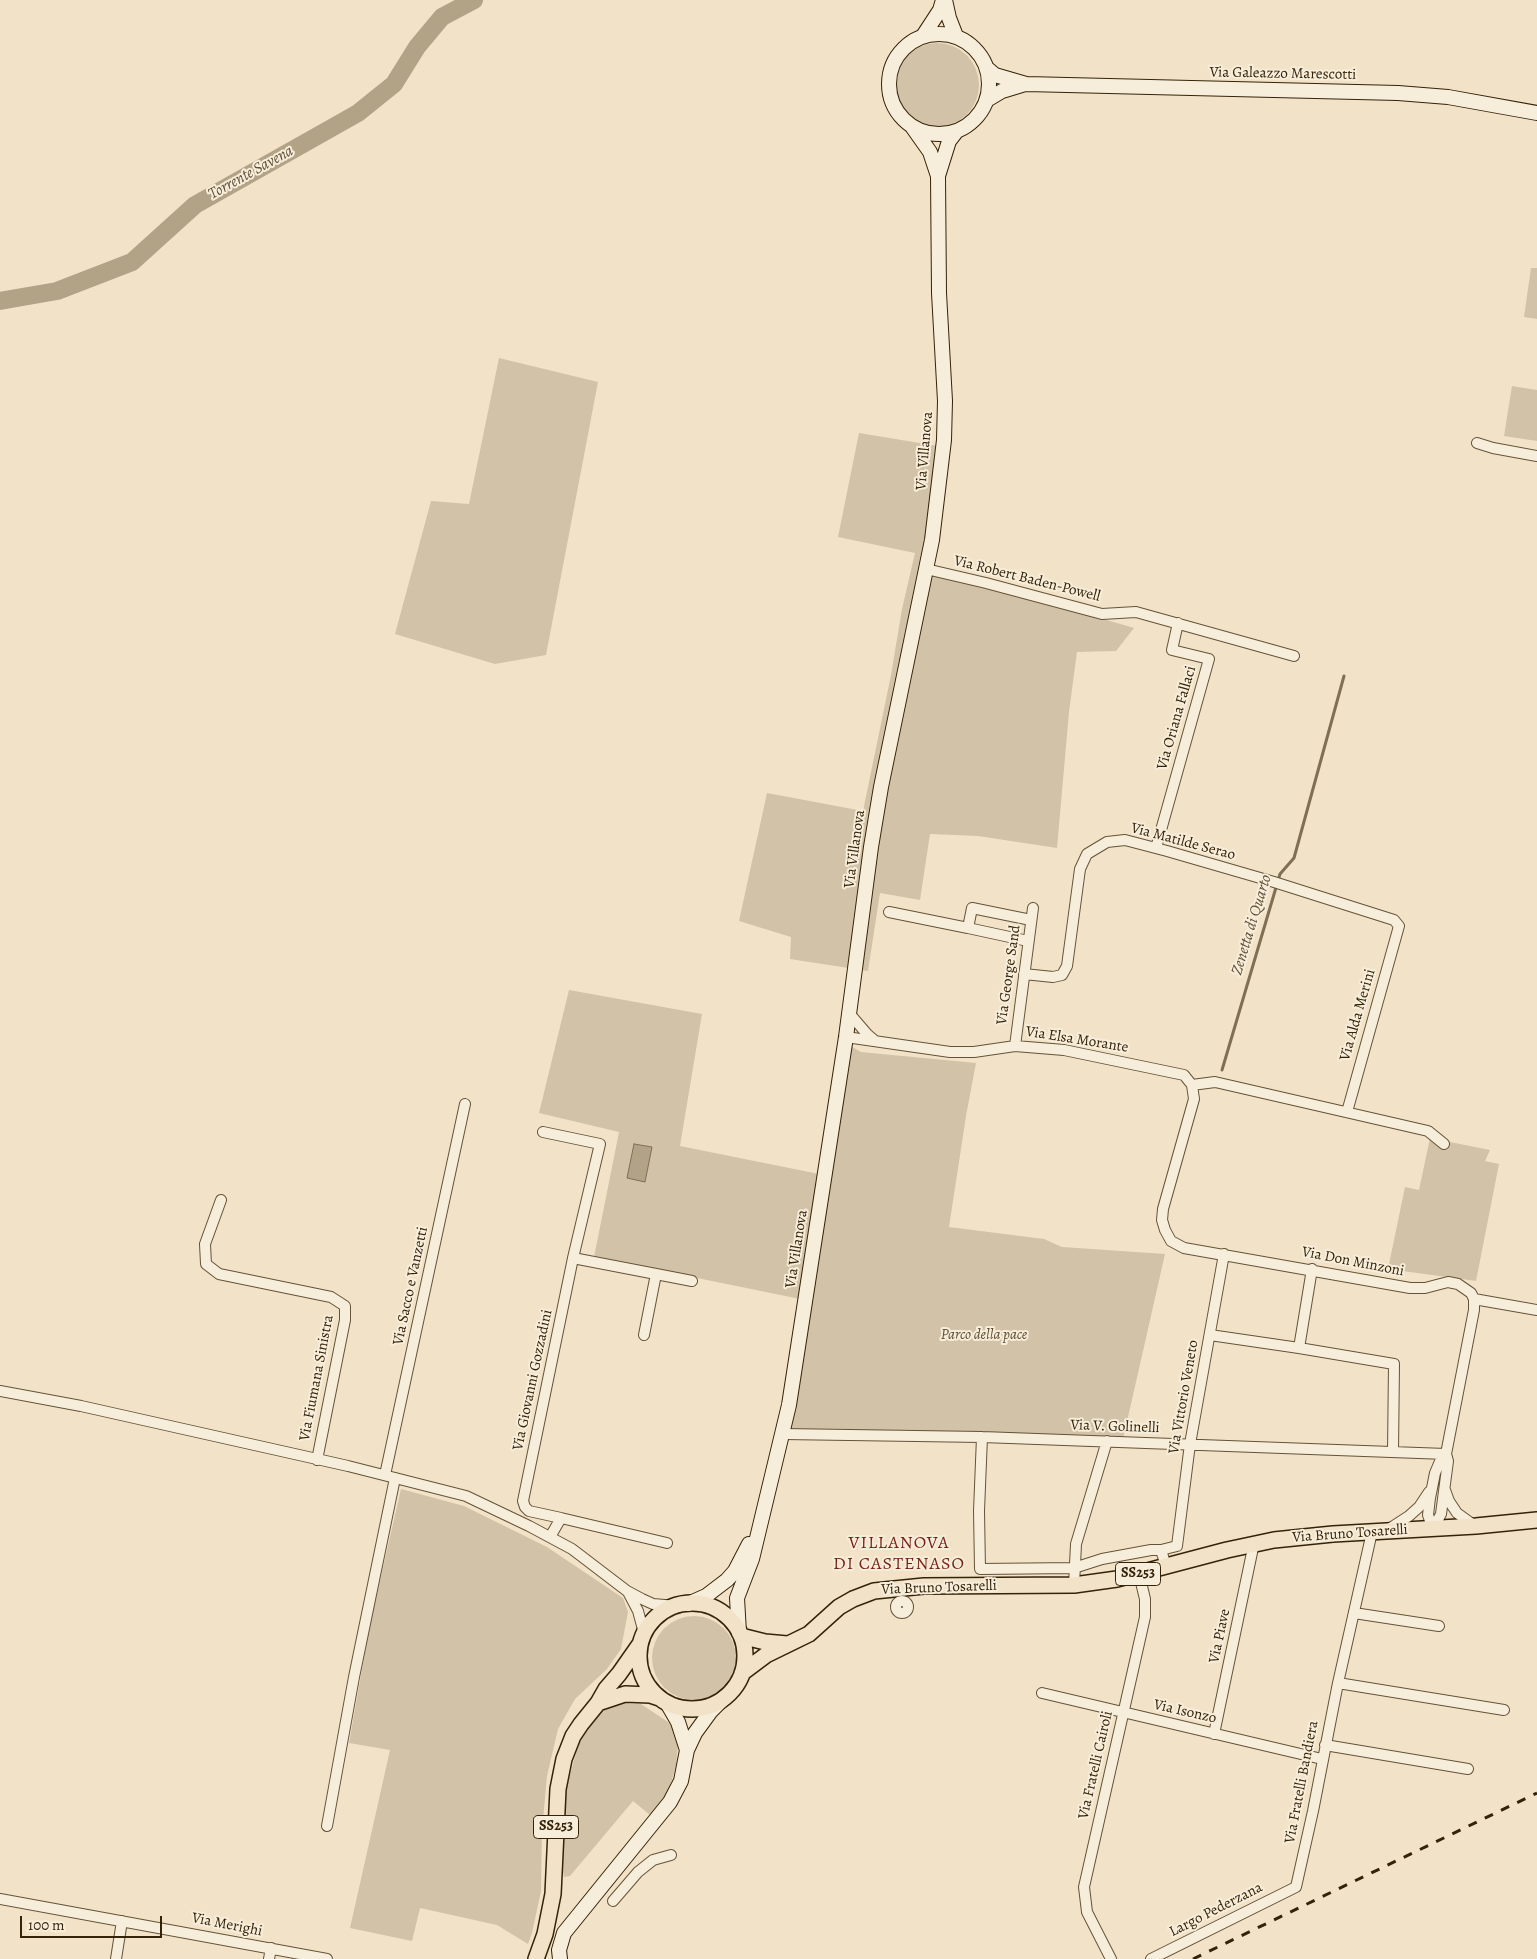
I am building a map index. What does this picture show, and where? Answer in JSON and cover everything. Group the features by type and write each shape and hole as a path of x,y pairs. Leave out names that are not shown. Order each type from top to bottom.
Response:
{"main road":[{"path":"922,36 945,34 956,36 976,50 988,69 990,86 987,100 980,114 956,132 941,135 926,133 913,127 902,118 894,106 889,93 892,65 899,53 910,43 922,36 940,10 944,0"},
{"path":"944,0 956,36"},
{"name":"Via Galeazzo Marescotti","path":"988,69 1002,78 1026,84 1398,93 1448,97 1537,113"},
{"name":"Via Galeazzo Marescotti","path":"987,100 1002,91 1026,84"},
{"name":"Via Villanova","path":"913,127 930,152 938,176"},
{"name":"Via Villanova","path":"740,1635 737,1598 752,1559 770,1477 784,1434 846,1038 870,847 932,540 944,440 945,401 939,293 938,176 949,141 956,132"},
{"name":"Via Bruno Tosarelli","path":"742,1672 766,1655 809,1634 839,1607 852,1599 874,1591 900,1594 1074,1585 1139,1574 1254,1543 1318,1535 1476,1526 1537,1520"},
{"name":"Via Villanova","path":"682,1605 706,1596 727,1580 735,1571 759,1523"},
{"path":"682,1605 701,1604 713,1608 724,1614 733,1623 740,1635 765,1642 791,1644"},
{"name":"SS253","path":"536,1959 546,1934 553,1894 558,1789 564,1759 573,1736 606,1689 619,1674 652,1621 663,1612 682,1605"},
{"name":"SS253","path":"598,1703 626,1694 641,1694 679,1708 703,1708 715,1704 736,1686 742,1672 744,1654 740,1635"},
{"path":"642,1639 639,1664 641,1674 646,1683 663,1701 678,1722 688,1750"},
{"path":"560,1959 564,1932 670,1802 681,1781 688,1750 701,1722 725,1697"}],"street":[{"path":"1478,443 1493,448 1537,456"},
{"name":"Via Robert Baden-Powell","path":"926,569 1102,614 1136,612 1294,656"},
{"name":"Via Oriana Fallaci","path":"1156,848 1209,659 1172,650 1178,624"},
{"name":"Via Matilde Serao","path":"1024,974 1053,977 1062,975 1067,966 1080,869 1087,854 1107,842 1125,840 1278,883 1394,920 1399,926"},
{"path":"968,928 972,908 1031,920"},
{"name":"Via George Sand","path":"1014,1046 1033,908"},
{"path":"889,912 1028,941"},
{"name":"Via Alda Merini","path":"1346,1112 1399,926"},
{"path":"849,1013 867,1034 875,1040"},
{"name":"Via Elsa Morante","path":"846,1038 875,1040 950,1052 974,1052 1014,1046 1064,1050 1184,1075 1192,1085"},
{"path":"1192,1085 1215,1082 1428,1130 1444,1144"},
{"name":"Via Don Minzoni","path":"1192,1085 1194,1100 1163,1209 1162,1220 1171,1241 1184,1248 1410,1288 1425,1288 1448,1282 1467,1288 1474,1299"},
{"name":"Via Sacco e Vanzetti","path":"327,1826 390,1476 465,1104"},
{"name":"Via Giovanni Gozzadini","path":"543,1132 600,1144 573,1258 523,1501 525,1508 561,1518"},
{"name":"Via Fiumana Sinistra","path":"221,1200 206,1244 206,1264 219,1274 331,1297 345,1306 345,1320 317,1460"},
{"name":"Via Vittorio Veneto","path":"1177,1546 1190,1444 1224,1254"},
{"path":"573,1258 692,1281"},
{"path":"1299,1348 1312,1270"},
{"path":"644,1335 656,1274"},
{"path":"1434,1528 1441,1514 1448,1461 1446,1454 1474,1310 1474,1299 1537,1310"},
{"path":"1210,1335 1394,1364 1393,1452"},
{"name":"Via Fiumana Sinistra","path":"0,1391 81,1406 390,1476 466,1496 550,1537 598,1567 627,1591 654,1604 682,1605"},
{"name":"Via V. Golinelli","path":"784,1434 982,1437 1446,1454"},
{"name":"Via Bruno Tosarelli","path":"982,1437 979,1511 980,1569 1074,1568 1081,1564 1118,1555 1161,1550 1177,1546"},
{"path":"1074,1585 1076,1544 1107,1441"},
{"path":"1434,1528 1428,1515 1432,1486 1441,1459 1446,1454"},
{"path":"1378,1531 1409,1516 1419,1507 1432,1486"},
{"path":"1445,1487 1454,1509 1462,1518 1476,1526"},
{"path":"550,1537 561,1518 667,1543"},
{"name":"Via Fratelli Bandiera","path":"1296,1887 1354,1613 1378,1531"},
{"name":"Via Piave","path":"1214,1734 1254,1543"},
{"path":"1161,1550 1166,1566"},
{"name":"Via Fratelli Cairoli","path":"1110,1959 1087,1912 1084,1887 1145,1617 1145,1599 1139,1574"},
{"name":"Via Fiumana Sinistra","path":"627,1591 638,1610 642,1639"},
{"path":"1354,1613 1438,1626"},
{"path":"1338,1683 1504,1710"},
{"name":"Via Isonzo","path":"1042,1693 1322,1759"},
{"path":"1325,1745 1468,1769"},
{"path":"613,1901 638,1872 653,1860 671,1855"},
{"path":"614,1871 629,1882"},
{"name":"Largo Pederzana","path":"1151,1959 1296,1887"},
{"name":"Via Merighi","path":"0,1899 122,1921 270,1954 327,1959"},
{"path":"116,1959 122,1921"}],"green space":[{"path":"937,43 953,46 967,55 976,69 979,85 976,101 967,115 953,124 937,127 921,124 907,115 898,101 895,85 898,69 907,55 921,46"},
{"path":"1531,268 1537,268 1537,319 1524,317"},
{"path":"499,358 598,382 546,655 495,664 395,634 431,501 469,504"},
{"path":"1512,386 1537,390 1537,441 1504,436"},
{"path":"859,433 944,447 929,568 1134,628 1116,651 1077,652 1069,712 1057,848 978,836 930,834 920,900 880,893 868,971 790,959 791,937 739,921 767,793 863,811 891,675 902,609 915,553 838,537"},
{"name":"Parco della pace","path":"569,990 702,1014 680,1146 824,1175 847,1044 861,1052 976,1063 949,1227 1044,1239 1062,1247 1165,1254 1121,1448 785,1432 810,1301 594,1257 619,1132 539,1113"},
{"path":"1430,1138 1490,1150 1485,1161 1499,1164 1476,1281 1388,1269 1405,1187 1419,1190"},
{"path":"401,1489 464,1506 547,1547 623,1598 628,1612 621,1649 607,1669 575,1699 558,1729 547,1776 542,1831 541,1891 528,1944 497,1925 420,1908 412,1941 350,1928 390,1750 349,1743 370,1624"},
{"path":"694,1616 710,1619 724,1628 733,1642 736,1658 733,1674 724,1688 710,1697 694,1700 678,1697 664,1688 655,1674 652,1658 655,1642 664,1628 678,1619"},
{"path":"623,1703 641,1704 668,1722 673,1728 678,1745 672,1780 665,1796 650,1815 633,1801 570,1876 564,1877 562,1866 564,1809 567,1786 576,1753 581,1739 595,1718 604,1710"}],"shaded area":[{"path":"634,1144 652,1147 645,1182 627,1178"}],"waterway":[{"name":"Torrente Savena","path":"0,301 57,291 132,262 195,205 358,113 394,84 417,47 442,17 474,0"},
{"name":"Zenetta di Quarto","path":"1222,1070 1280,874 1294,858 1344,676"}],"railway":[{"path":"1193,1959 1537,1793"}],"district":[{"name":"VILLANOVA DI CASTENASO","path":"899,1554"}]}
